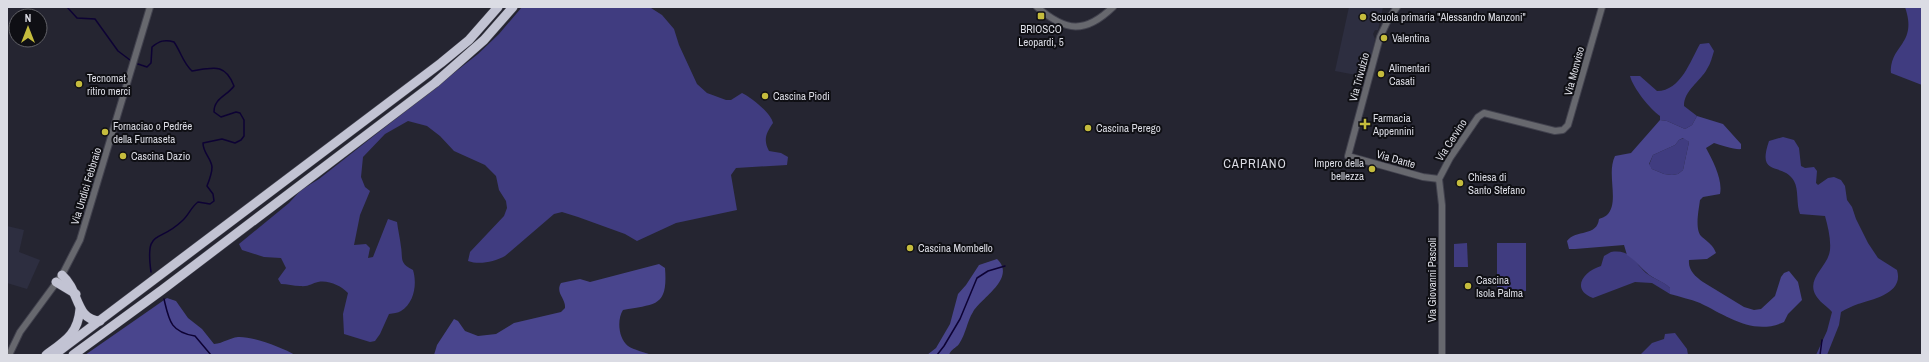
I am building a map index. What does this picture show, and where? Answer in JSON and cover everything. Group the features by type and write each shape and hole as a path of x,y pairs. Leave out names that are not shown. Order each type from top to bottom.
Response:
{"highway":[{"path":"54,355 440,63 469,40 498,7"},
{"path":"72,355 162,290 435,83 484,40 513,7"},
{"path":"46,355 72,334 78,323 80,309 76,294 59,279"},
{"path":"80,309 89,319 100,321"}],"street":[{"name":"Via Undici Febbraio","path":"9,355 20,332 59,279 80,240 91,210 150,7"},
{"path":"1037,7 1052,18 1074,27 1082,27 1094,23 1113,7"},
{"name":"Via Trivulzio","path":"1348,156 1380,37 1388,20 1397,7"},
{"name":"Via Monviso","path":"1555,131 1563,130 1572,118 1602,7"},
{"name":"Via Cervino","path":"1442,205 1439,179 1450,158 1478,117 1484,113 1555,131"},
{"name":"Via Dante","path":"1348,156 1423,177 1439,179"},
{"name":"Via Giovanni Pascoli","path":"1442,205 1442,355"}],"shaded area":[{"path":"522,7 651,8 662,15 674,29 679,45 697,84 707,93 726,100 731,100 742,93 751,98 765,110 772,119 773,123 766,137 767,147 769,151 781,153 788,157 787,165 736,168 731,175 737,210 676,223 637,241 625,234 562,212 554,214 505,256 496,260 477,263 468,261 470,252 504,216 507,208 506,201 499,190 496,176 485,165 454,151 440,136 427,126 408,121 385,134 363,157 361,177 365,187 370,191 360,215 354,245 366,244 370,248 368,258 373,257 388,219 397,222 402,260 413,270 415,281 414,292 406,307 400,312 389,314 380,334 375,341 370,342 344,334 343,314 348,293 345,290 334,284 326,282 318,282 303,286 281,284 278,279 286,268 281,258 264,257 242,250 239,244 289,203 301,190 319,179 478,54 499,34"},
{"path":"1349,7 1383,7 1378,30 1375,30 1373,34 1375,39 1367,77 1335,71"},
{"path":"1905,7 1922,7 1922,85 1891,73 1892,63 1906,37 1908,29 1908,20"},
{"path":"1709,43 1714,51 1710,64 1704,74 1689,91 1685,100 1684,106 1697,116 1692,125 1685,129 1667,121 1660,120 1660,116 1638,92 1630,76 1640,76 1657,91 1665,90 1679,81 1700,44"},
{"path":"1697,116 1723,124 1741,144 1741,149 1714,143 1706,148 1719,177 1721,189 1720,194 1703,197 1700,200 1698,230 1716,253 1707,259 1689,260 1691,270 1703,282 1744,307 1754,310 1761,309 1775,296 1781,277 1784,273 1789,271 1798,282 1802,300 1788,314 1784,322 1773,326 1751,326 1740,323 1700,303 1670,294 1670,288 1649,274 1627,255 1624,245 1569,249 1567,241 1571,237 1590,231 1597,225 1599,219 1606,216 1611,209 1613,195 1612,171 1615,156 1631,153 1660,120 1667,121 1685,129 1692,125","holes":["1683,138 1689,142 1683,170 1678,174 1664,174 1652,169 1649,164 1653,155 1675,145"]},
{"path":"1783,137 1794,140 1799,148 1801,166 1805,168 1814,167 1817,171 1816,183 1818,185 1828,178 1834,177 1841,180 1845,186 1847,200 1852,207 1856,219 1868,243 1878,258 1897,270 1898,278 1892,290 1886,294 1841,312 1839,325 1827,355 1816,355 1827,331 1832,312 1817,297 1813,288 1816,277 1826,262 1830,250 1828,229 1825,216 1800,214 1796,185 1794,181 1789,175 1768,165 1766,153 1769,141"},
{"path":"1684,138 1689,142 1683,170 1678,174 1672,175 1664,174 1652,169 1649,165 1653,155 1675,145 1679,140"},
{"path":"7,226 24,230 19,252 40,260 27,289 7,283"},
{"path":"1467,243 1468,267 1454,267 1454,244"},
{"path":"1497,243 1526,243 1526,291 1497,291"},
{"path":"1611,252 1623,252 1628,254 1646,273 1670,288 1670,294 1652,283 1635,282 1593,298 1586,294 1582,290 1582,280 1589,272 1601,266 1604,256"},
{"path":"997,259 1002,266 1003,273 1000,280 996,287 973,312 959,344 951,351 949,355 927,355 936,348 950,324 958,294 966,285 979,265"},
{"path":"659,264 665,268 665,281 662,297 652,304 623,310 619,323 620,333 628,346 652,355 434,355 437,345 454,319 458,321 465,331 478,336 496,334 514,323 561,312 565,308 565,304 559,290 561,283 580,279 590,282"},
{"path":"167,298 176,301 188,318 202,329 214,344 238,337 244,337 267,343 295,355 85,355"},
{"path":"1675,333 1687,349 1688,355 1640,355 1652,343 1664,339 1665,334"}],"waterway":[{"path":"67,7 77,18 95,19 118,51 130,60"},
{"path":"138,64 147,67 151,63 152,47 157,43 162,41 174,42 186,64 192,71 217,68 226,73 234,86 218,100 214,112 221,117 236,112 240,113 244,120 244,136 241,140 235,143 222,139 203,143 204,150 212,167 207,186 213,194 214,201 210,204 198,202 174,228 155,239 150,249 151,272"},
{"path":"937,355 960,319 977,278 988,271 1005,266"},
{"path":"164,299 167,313 172,324 180,331 195,336 211,355"},
{"path":"1820,355 1822,340"}],"place":[{"name":"BRIOSCO Leopardi, 5","path":"1041,16"},
{"name":"Scuola primaria \"Alessandro Manzoni\"","path":"1363,17"},
{"name":"Valentina","path":"1384,38"},
{"name":"Alimentari Casati","path":"1381,74"},
{"name":"Tecnomat ritiro merci","path":"79,84"},
{"name":"Cascina Piodi","path":"765,96"},
{"name":"Farmacia Appennini","path":"1365,124"},
{"name":"Cascina Perego","path":"1088,128"},
{"name":"Fornaciao o Pedrëe della Furnaseta","path":"105,132"},
{"name":"Cascina Dazio","path":"123,156"},
{"name":"Impero della bellezza","path":"1372,169"},
{"name":"Chiesa di Santo Stefano","path":"1460,183"},
{"name":"Cascina Mombello","path":"910,248"},
{"name":"Cascina Isola Palma","path":"1468,286"}],"district":[{"name":"CAPRIANO","path":"1255,163"}]}
